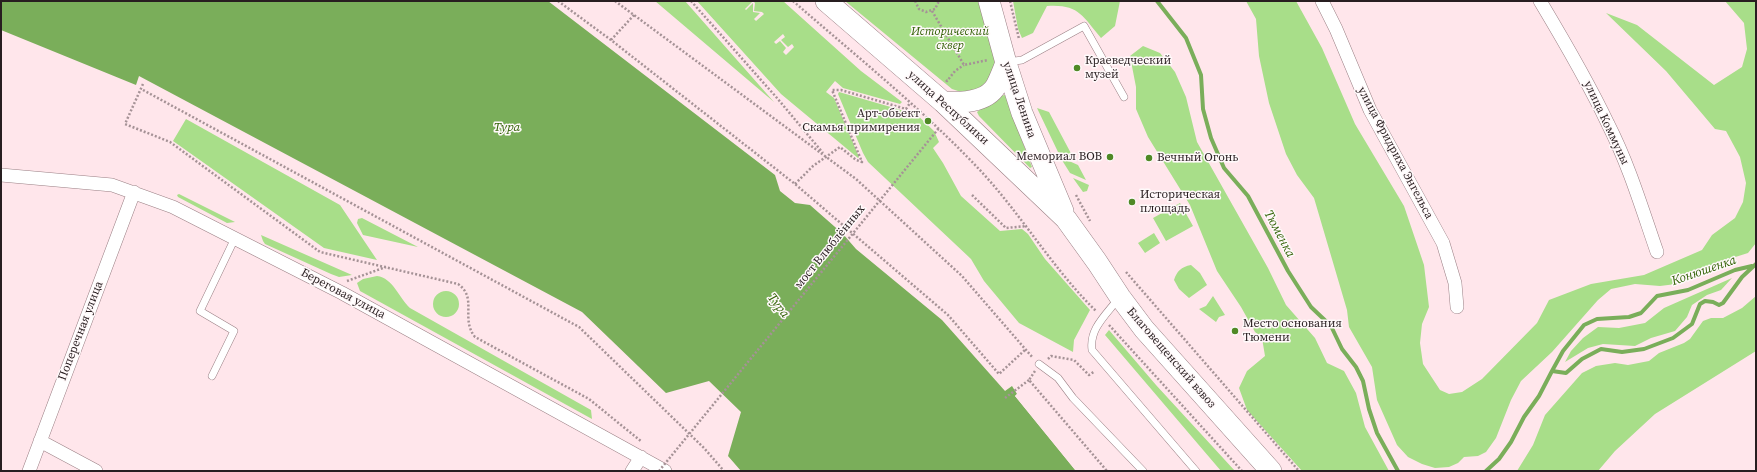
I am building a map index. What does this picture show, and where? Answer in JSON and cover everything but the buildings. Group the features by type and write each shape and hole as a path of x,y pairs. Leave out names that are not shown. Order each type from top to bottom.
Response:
{"main road":[{"name":"улица Республики","path":"826,1 943,102 1066,219"},
{"name":"улица Ленина","path":"989,1 1022,113 1066,219"},
{"path":"943,102 973,100 984,96 995,88 1006,61"},
{"name":"Благовещенский взвоз","path":"1066,219 1144,329 1271,471"}],"street":[{"name":"улица Фридриха Энгельса","path":"1322,1 1336,29 1370,110 1443,243 1455,282 1457,307"},
{"name":"улица Коммуны","path":"1540,1 1572,55 1609,125 1634,184 1657,252"},
{"name":"Береговая улица","path":"1,175 112,185 173,207 342,293 666,464"},
{"name":"Поперечная улица","path":"30,471 134,192"},
{"path":"40,441 96,471"},
{"path":"632,471 643,451"}],"lane":[{"path":"1006,61 1084,26 1124,97"},
{"path":"212,376 234,331 200,311 235,238"},
{"path":"1120,297 1092,334 1092,350 1196,471"},
{"path":"1039,364 1058,378 1073,398 1143,471"}],"path":[{"path":"558,1 611,40 795,184 948,315 998,374 1026,349"},
{"path":"615,1 856,179 962,276 1039,364"},
{"path":"691,1 777,98 826,157"},
{"path":"793,1 939,128 978,167 1027,226 1076,291 1103,318 1242,471"},
{"path":"915,1 916,5 922,12 932,11 938,5 939,1"},
{"path":"947,81 955,71 964,65 1006,61 1021,50 1010,1"},
{"path":"932,11 964,65"},
{"path":"611,40 634,15"},
{"path":"143,84 125,124 170,142 320,252 458,284 464,289 468,296 468,321 470,330 475,337 588,399 643,451"},
{"path":"143,90 578,327 704,448 724,471"},
{"path":"795,184 813,166 840,146 856,160 862,162 832,90 841,90 906,109 910,103"},
{"name":"мост Влюблённых","path":"659,471 939,128"},
{"path":"1075,192 1085,213 1093,225"},
{"path":"972,195 1006,228 1027,226"},
{"path":"342,283 387,267"},
{"path":"1123,270 1299,471"},
{"path":"1005,398 1029,380 1039,364 1051,356 1074,360 1089,375 1094,370 1099,376"},
{"path":"1029,380 1107,471"}],"green space":[{"path":"655,1 685,1 774,102"},
{"path":"697,1 753,1 783,1 861,71 902,102 900,104 843,88 835,81 826,92 834,98 859,157 858,158 781,94","holes":["753,1 755,3 754,11 762,12 764,14 756,21 754,19 760,13 753,12 753,3 746,10 745,9","783,34 785,37 781,40 788,47 792,44 794,47 786,55 783,52 786,48 780,41 776,44 774,42"]},
{"name":"Исторический сквер","path":"845,1 980,1 997,62 996,73 977,92 961,92 952,89"},
{"path":"1013,1 1120,1 1115,26 1101,38 1084,17 1073,9 1047,6 1033,33 1022,38 1018,29"},
{"path":"1246,1 1296,1 1322,48 1355,124 1404,206 1424,265 1429,307 1422,324 1420,343 1423,364 1440,390 1449,394 1462,392 1482,379 1537,323 1549,300 1591,284 1644,275 1702,250 1712,235 1735,218 1743,202 1746,183 1740,157 1726,131 1715,129 1666,71 1606,13 1637,25 1714,85 1742,67 1747,49 1744,23 1725,1 1756,1 1756,243 1748,253 1729,259 1716,268 1676,284 1660,286 1635,284 1611,289 1598,300 1552,352 1521,381 1511,400 1496,438 1486,452 1478,456 1464,457 1458,463 1449,467 1435,468 1422,464 1408,457 1397,445 1377,400 1372,367 1349,327 1347,310 1314,198 1297,175 1286,154 1269,103 1259,56 1256,19"},
{"path":"1143,46 1160,53 1175,72 1186,97 1197,142 1268,268 1286,305 1315,338 1327,363 1344,371 1356,393 1365,427 1389,471 1302,471 1247,410 1239,388 1247,371 1265,356 1262,338 1255,332 1241,307 1217,271 1190,205 1148,137 1136,109 1136,87 1130,56"},
{"path":"839,92 901,110 908,115 912,110 934,131 939,142 933,148 961,196 1000,231 1022,229 1028,234 1045,259 1090,310 1074,340 1073,352 1019,323 984,281 971,259 868,162 838,94"},
{"path":"1005,95 1032,167 1030,168 979,116 977,112 999,96"},
{"path":"1037,108 1049,112 1074,159 1058,152"},
{"path":"186,119 340,205 377,260 324,248 173,141"},
{"path":"1060,157 1078,165 1086,180 1070,173"},
{"path":"1073,178 1089,185 1087,191 1083,192"},
{"path":"179,194 235,222 227,223 178,197 177,195"},
{"path":"1180,203 1193,226 1166,241 1153,218"},
{"path":"362,218 418,247 363,235 357,223 358,219"},
{"path":"1154,233 1160,243 1145,253 1138,243"},
{"path":"261,235 352,275 339,277 331,274 265,244"},
{"path":"1191,265 1200,273 1207,285 1189,298 1179,289 1174,280 1180,270"},
{"path":"377,276 392,284 410,308 591,410 592,419 360,291 357,283 363,279"},
{"path":"1732,278 1721,290 1707,295 1692,305 1687,317 1675,331 1651,338 1635,346 1603,344 1588,348 1565,362 1571,351 1583,338 1598,327 1619,328 1645,323 1664,308"},
{"path":"446,291 455,295 459,304 455,313 446,317 437,313 433,304 437,295"},
{"path":"1213,296 1225,315 1219,317 1216,322 1199,309 1206,306"},
{"path":"1756,296 1756,351 1655,414 1615,451 1598,471 1517,471 1533,445 1545,415 1582,373 1596,366 1615,363 1628,365 1649,361 1659,353 1690,339 1703,321 1711,318 1723,318 1742,308"},
{"path":"1109,330 1156,385 1235,471 1221,471 1105,335"}],"water":[{"name":"Тура","path":"1,1 548,1 775,175 780,191 795,203 810,205 843,234 856,249 942,320 1005,391 1012,386 1017,394 1015,396 1076,471 741,471 728,456 741,412 709,381 666,393 582,312 139,76 136,85 1,30"}],"pier":[{"path":"1017,394 1078,471 1076,471 1015,396"}],"waterway":[{"name":"Тюменка","path":"1157,1 1186,38 1201,75 1203,109 1211,138 1224,168 1248,196 1288,271 1311,307 1331,326 1342,349 1356,367 1363,381 1369,409 1377,433 1398,471"},
{"name":"Конюшенка","path":"1486,471 1499,459 1511,442 1524,417 1539,396 1552,371 1566,373 1582,359 1601,349 1622,352 1644,349 1673,338 1692,324 1700,304 1705,301 1713,302 1719,305 1723,303 1742,277 1756,264"},
{"name":"Конюшенка","path":"1552,371 1563,351 1584,325 1597,319 1629,317 1641,313 1657,296 1688,290 1735,270 1752,266"}],"place":[{"name":"Краеведческий музей","path":"1077,68"},
{"name":"Арт-обьект Скамья примирения","path":"928,121"},
{"name":"Мемориал ВОВ","path":"1110,157"},
{"name":"Вечный Огонь","path":"1149,158"},
{"name":"Историческая площадь","path":"1132,202"},
{"name":"Место основания Тюмени","path":"1235,331"}]}
